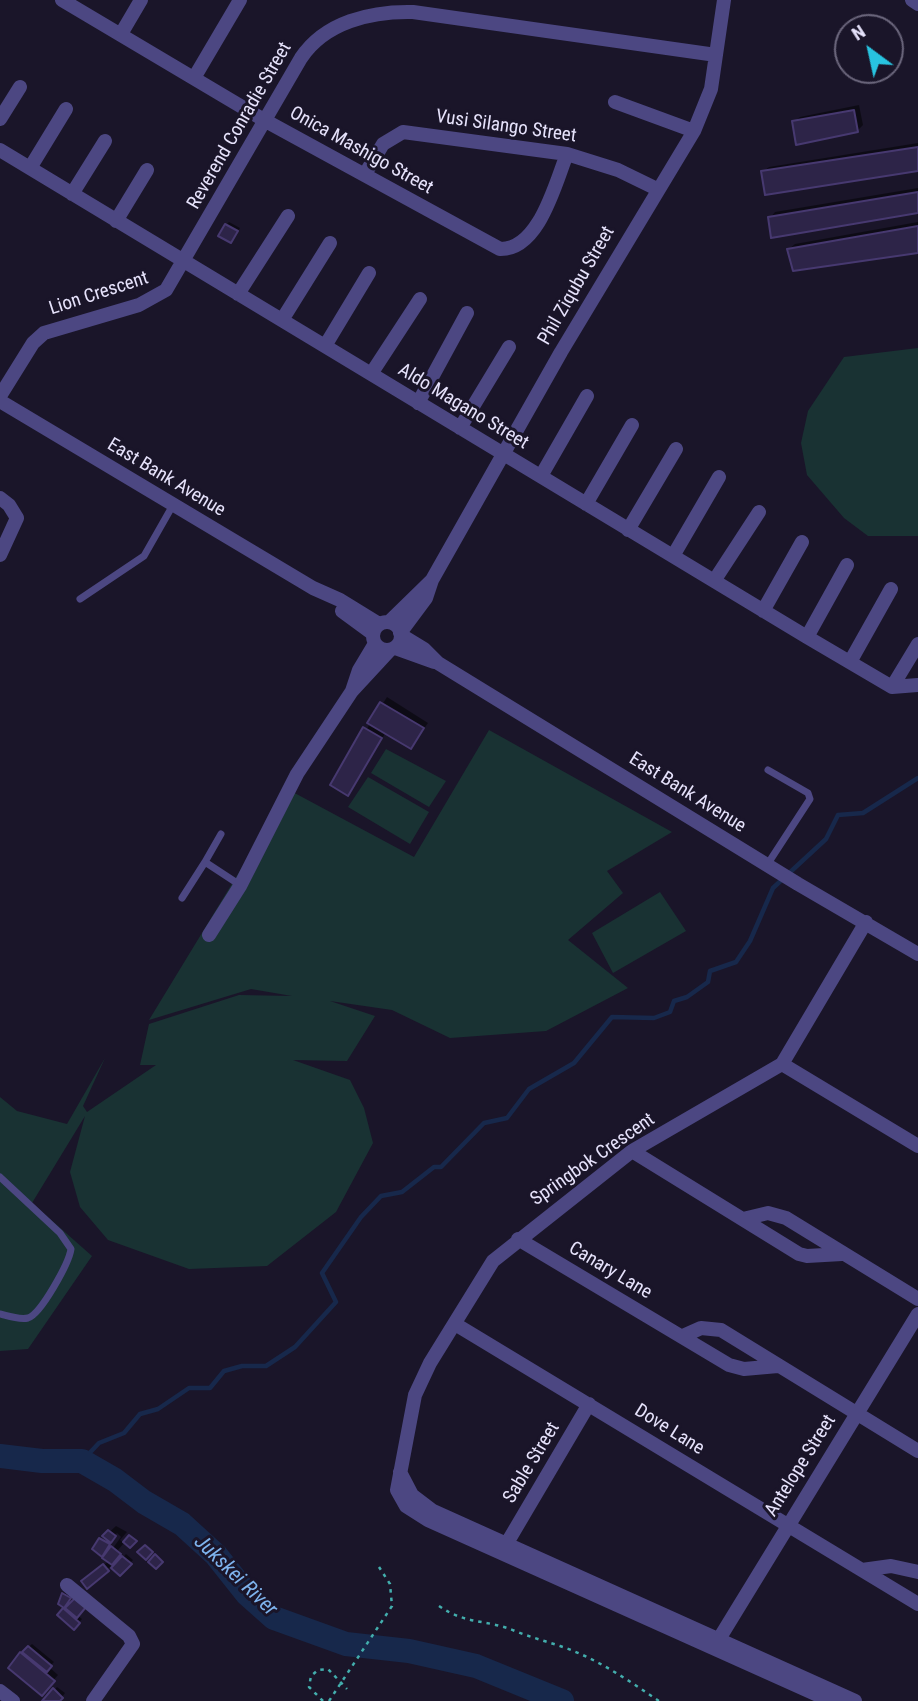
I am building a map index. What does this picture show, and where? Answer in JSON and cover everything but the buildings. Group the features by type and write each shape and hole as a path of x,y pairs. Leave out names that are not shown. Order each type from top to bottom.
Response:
{"street":[{"name":"Onica Mashigo Street","path":"62,0 264,120 490,243 509,249 524,243 530,236 567,154"},
{"path":"121,34 141,0"},
{"path":"194,78 240,0"},
{"name":"Phil Ziqubu Street","path":"352,691 396,642 426,598 432,580 505,456 561,352 694,131 711,89 724,0"},
{"path":"912,0 918,4"},
{"name":"Reverend Conradie Street","path":"184,261 264,120 316,38 331,28 396,11 716,55"},
{"path":"0,119 20,87"},
{"path":"615,102 694,131"},
{"path":"30,168 66,109"},
{"name":"Vusi Silango Street","path":"365,174 383,144 403,132 567,154 618,170 657,189"},
{"path":"72,194 105,141"},
{"name":"Aldo Magano Street","path":"0,150 892,687"},
{"path":"116,221 147,170"},
{"path":"238,294 288,216"},
{"path":"282,320 330,243"},
{"name":"Lion Crescent","path":"0,398 38,337 58,327 152,300 170,285 184,261"},
{"path":"325,346 369,273"},
{"path":"371,374 420,299"},
{"path":"418,403 467,313"},
{"path":"460,428 509,347"},
{"path":"541,476 587,396"},
{"name":"East Bank Avenue","path":"0,398 379,631"},
{"path":"586,504 632,425"},
{"path":"628,530 676,449"},
{"path":"673,556 719,477"},
{"path":"0,498 9,505 17,519 0,555"},
{"path":"714,581 759,512"},
{"path":"763,611 802,542"},
{"path":"807,637 847,565"},
{"name":"Phil Ziqubu Street","path":"352,691 359,670 379,631 432,580"},
{"path":"850,662 891,589"},
{"path":"379,631 396,642"},
{"path":"379,631 396,642"},
{"name":"East Bank Avenue","path":"396,642 424,649 438,663 797,884 918,954"},
{"path":"892,687 918,643"},
{"path":"892,687 913,686"},
{"path":"209,935 240,886 297,774 352,691"},
{"name":"Springbok Crescent","path":"831,1701 428,1520 401,1500 397,1490 417,1387 488,1268 518,1239 632,1151 782,1064 866,922"},
{"path":"782,1064 918,1146"},
{"path":"632,1151 803,1256 842,1254"},
{"path":"743,1219 758,1214 777,1214 918,1299"},
{"name":"Canary Lane","path":"518,1239 737,1368 778,1366"},
{"name":"Antelope Street","path":"719,1639 786,1525 918,1314"},
{"name":"Dove Lane","path":"455,1324 918,1604"},
{"path":"682,1336 701,1328 715,1328 918,1451"},
{"name":"Sable Street","path":"507,1543 589,1404"},
{"path":"400,1472 407,1489 422,1504 855,1701"},
{"path":"862,1570 891,1566 918,1572"},
{"path":"67,1585 130,1636 133,1644 93,1701"},
{"path":"0,1691 13,1701"}],"lane":[{"path":"80,599 145,556 173,505"},
{"path":"768,770 808,793 810,799 771,867"},
{"path":"182,898 221,834"},
{"path":"205,862 240,886"},
{"path":"0,1177 60,1233 71,1249 60,1277 36,1313 25,1318 0,1314"}],"path":[{"path":"329,1701 392,1606 390,1584 379,1567"},
{"path":"439,1606 465,1621 514,1630 528,1639 561,1646 609,1668 659,1701"},
{"path":"323,1701 309,1687 310,1676 318,1670 328,1669 346,1689"}],"green space":[{"path":"918,348 918,536 868,536 844,518 807,475 801,443 808,411 844,357"},
{"path":"489,730 672,832 607,871 623,893 568,940 628,988 546,1031 450,1038 392,1010 330,1001 375,1016 347,1061 293,1060 350,1080 364,1108 373,1143 336,1212 267,1266 189,1269 108,1240 80,1207 70,1172 85,1116 32,1203 92,1256 28,1349 0,1351 0,1097 17,1111 67,1124 105,1058 83,1106 87,1112 156,1065 140,1065 149,1024 239,995 292,996 251,989 149,1020 289,790 414,857"},
{"path":"386,749 446,781 429,807 371,773"},
{"path":"368,777 429,812 410,844 348,807"},
{"path":"660,892 686,931 613,973 592,933"}],"waterway":[{"path":"82,1461 99,1443 124,1433 140,1414 158,1409 189,1388 210,1388 224,1371 242,1366 266,1366 295,1347 336,1302 322,1273 361,1217 381,1196 402,1192 434,1167 441,1167 484,1123 507,1118 529,1089 574,1063 612,1017 654,1018 670,1012 674,1001 687,997 708,982 710,971 736,962 750,941 773,888 826,839 838,815 863,813 918,778"},
{"name":"Jukskei River","path":"0,1456 42,1461 82,1461 115,1480 144,1502 182,1524 216,1555 247,1594 274,1618 346,1644 409,1651 476,1666 562,1701"}]}
